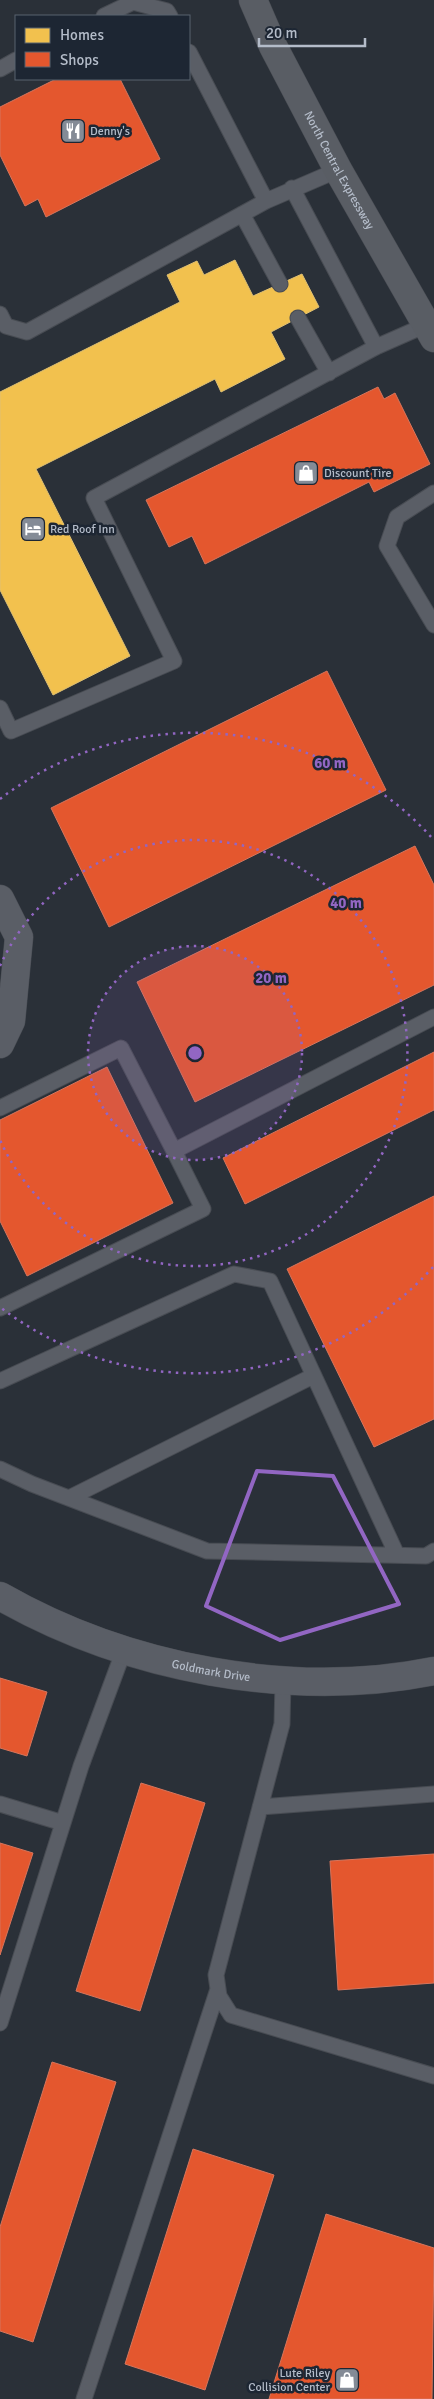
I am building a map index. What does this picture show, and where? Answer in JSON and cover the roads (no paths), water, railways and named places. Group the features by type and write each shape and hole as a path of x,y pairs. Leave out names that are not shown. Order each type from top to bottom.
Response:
{"main road":[{"name":"North Central Expressway","path":"254,0 273,46 338,170 430,331"},
{"path":"273,46 276,0"}],"street":[{"path":"0,899 19,937 11,1021 0,1044"},
{"name":"Goldmark Drive","path":"0,1596 62,1627 124,1650 231,1675 283,1681 332,1682 386,1680 434,1671"}],"lane":[{"path":"106,15 133,2 167,11 169,15"},
{"path":"190,54 266,202"},
{"path":"0,69 15,61"},
{"path":"0,314 6,326 27,332 242,214 292,188 338,170"},
{"path":"292,188 376,347"},
{"path":"242,214 280,284"},
{"path":"298,318 329,373"},
{"path":"0,708 11,731 174,661 94,498 376,347 430,331"},
{"path":"434,493 397,516 387,546 434,625"},
{"path":"174,1151 434,1017"},
{"path":"0,1108 121,1048 203,1209 0,1308"},
{"path":"0,1381 234,1274 270,1281 396,1556"},
{"path":"69,1498 313,1376"},
{"path":"0,1469 69,1498 207,1551 396,1556 426,1556 434,1551"},
{"path":"0,2023 81,1766 124,1650"},
{"path":"283,1681 282,1724 216,1975 219,1996 231,2015 434,2076"},
{"path":"260,1806 434,1794"},
{"path":"0,1804 63,1823"},
{"path":"84,2399 218,1989"}],"place":[{"name":"Denny's","path":"73,131"},
{"name":"Discount Tire","path":"306,473"},
{"name":"Red Roof Inn","path":"33,529"},
{"name":"Lute Riley Collision Center","path":"347,2380"}]}
